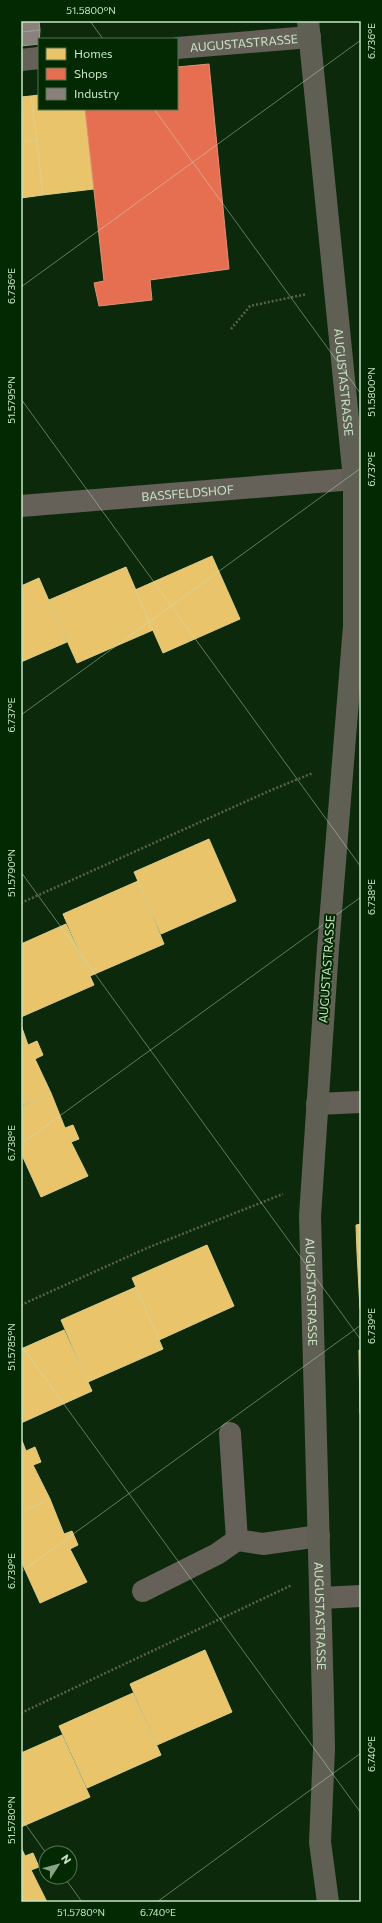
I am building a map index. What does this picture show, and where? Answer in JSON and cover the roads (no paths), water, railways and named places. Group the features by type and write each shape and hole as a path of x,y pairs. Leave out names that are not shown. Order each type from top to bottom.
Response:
{"main road":[{"name":"AUGUSTASTRASSE","path":"309,29 354,479 354,626 317,1104 310,1216 324,1749 320,1842 328,1902"}],"street":[{"name":"AUGUSTASTRASSE","path":"178,48 309,29"},
{"path":"21,60 38,58"},
{"name":"BASSFELDSHOF","path":"21,506 354,479"},
{"path":"317,1104 361,1102"},
{"path":"230,1433 237,1540"},
{"path":"143,1591 217,1554 237,1540 263,1544 319,1536"},
{"path":"321,1598 361,1596"}]}
